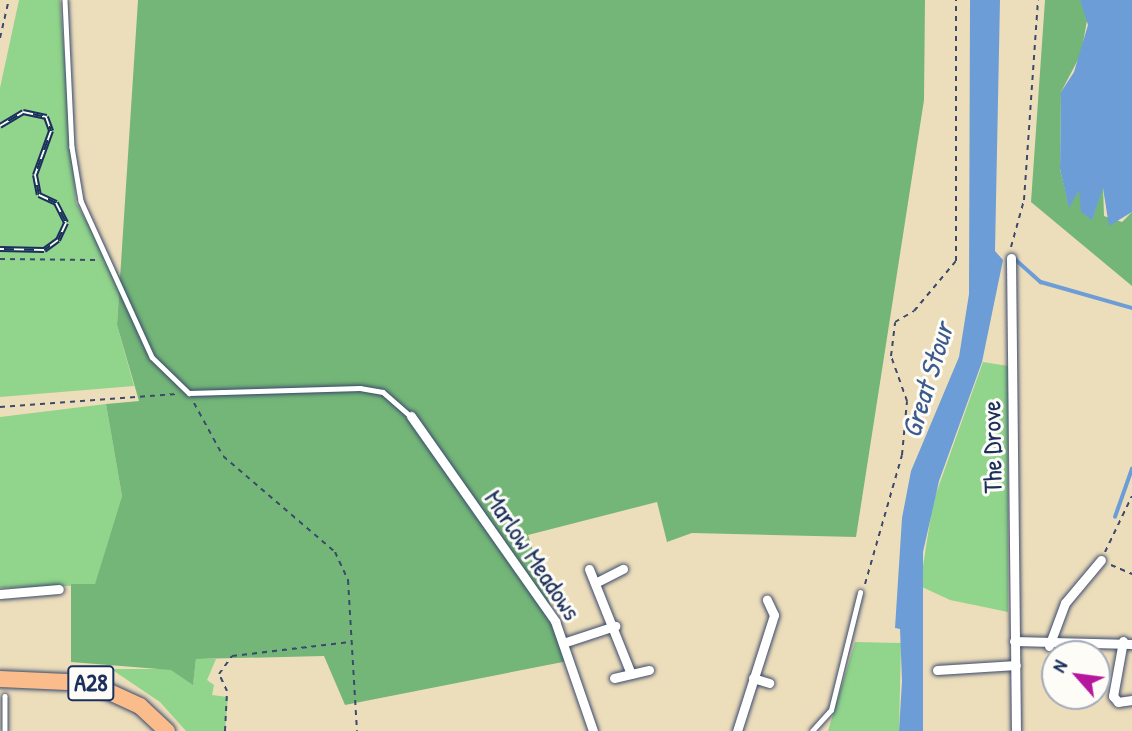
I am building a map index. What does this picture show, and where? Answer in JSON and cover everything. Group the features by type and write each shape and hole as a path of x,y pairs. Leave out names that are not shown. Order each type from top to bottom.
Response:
{"highway":[{"name":"A28","path":"0,679 90,683 140,706 167,731"}],"street":[{"name":"The Drove","path":"1011,258 1017,464 1013,638 1016,665 1016,731"},
{"name":"Marlow Meadows","path":"411,416 566,642 593,731"},
{"path":"1051,640 1065,603 1101,560"},
{"path":"589,569 598,581 631,674"},
{"path":"598,581 623,569"},
{"path":"0,594 59,589"},
{"path":"737,731 774,615 766,600"},
{"path":"566,642 615,626"},
{"path":"1013,638 1041,644"},
{"path":"1127,643 1113,696 1118,702 1132,700"},
{"path":"937,670 1016,665"},
{"path":"614,678 649,670"},
{"path":"753,678 769,682"}],"lane":[{"path":"65,0 72,147 81,201 105,260 152,357 190,393 360,388 383,391 411,416"},
{"path":"812,731 831,710 860,593"},
{"path":"5,696 5,731"}],"path":[{"path":"0,38 9,0"},
{"path":"860,593 877,555 902,455 907,401 891,356 895,322 914,311 956,261 956,0"},
{"path":"1011,258 1029,136 1038,0"},
{"path":"0,259 105,260"},
{"path":"0,407 190,393 223,456 335,552 348,580 357,731"},
{"path":"1132,496 1101,560 1132,574"},
{"path":"225,731 228,691 219,674 232,656 352,641"}],"green space":[{"path":"19,0 60,0 76,203 120,277 117,325 134,386 0,397 0,88"},
{"path":"138,0 925,0 924,100 856,537 692,533 667,542 657,502 528,535 568,661 345,705 324,656 196,659 193,685 171,670 71,662 71,584 95,584 122,496 106,404 139,401 117,325"},
{"path":"1045,0 1080,0 1088,15 1081,54 1061,92 1060,169 1069,206 1079,189 1092,219 1103,186 1104,216 1122,222 1132,212 1132,286 1031,202"},
{"path":"983,362 1008,366 1008,612 950,600 922,587 921,579 933,502"},
{"path":"106,404 122,496 95,585 0,588 0,417"},
{"path":"855,642 901,643 899,731 828,731"},
{"path":"196,659 216,659 207,680 214,685 212,695 228,697 225,731 186,731 160,702 111,669 171,669 193,684"}],"water":[{"name":"Great Stour","path":"970,0 1000,0 995,251 1003,260 982,362 939,481 923,552 923,731 899,731 902,681 900,629 895,628 902,518 911,471 959,357 969,294"},
{"path":"1080,0 1132,0 1132,212 1109,226 1103,188 1092,220 1081,212 1079,190 1069,208 1060,169 1061,92 1074,72 1088,25"}],"waterway":[{"path":"1014,258 1041,282 1132,308"},
{"path":"1115,517 1132,469"}],"railway":[{"path":"0,126 23,112 46,117 51,131 35,175 39,195 56,203 66,223 58,240 44,250 0,249"}]}
